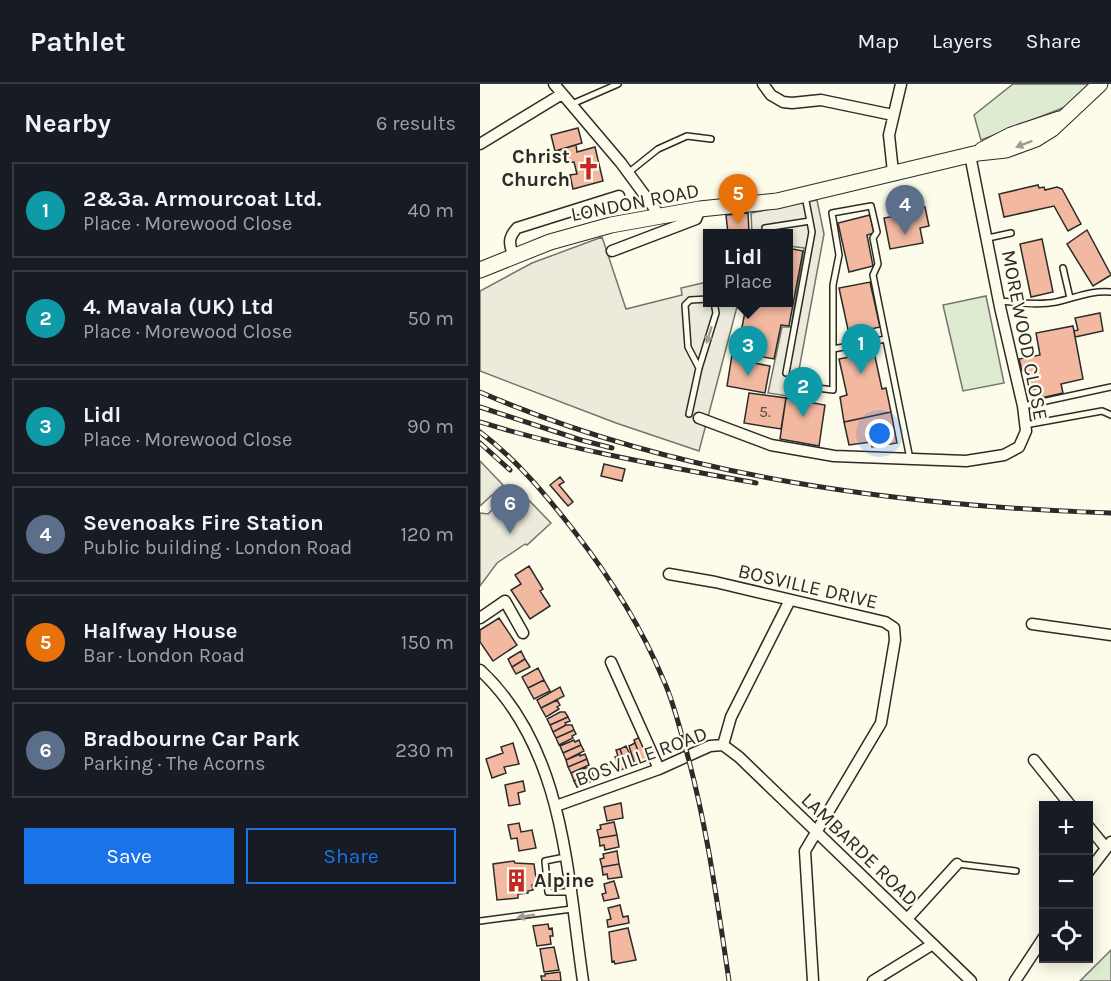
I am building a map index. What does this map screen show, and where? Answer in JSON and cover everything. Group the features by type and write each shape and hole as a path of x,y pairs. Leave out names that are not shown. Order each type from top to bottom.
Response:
{"main road":[{"name":"LONDON ROAD","path":"480,270 550,242 611,225 700,208 777,201 893,172 974,154 1006,150 1025,144 1052,129 1088,98 1100,84"}],"street":[{"path":"554,84 628,173 660,216"},
{"path":"763,84 771,95 783,102 822,100 893,115"},
{"path":"893,172 890,135 901,84"},
{"path":"480,144 562,94"},
{"name":"MOREWOOD CLOSE","path":"694,416 771,445 834,456 966,461 1015,450 1022,442 1025,425 1023,406 999,300 974,154"},
{"path":"513,255 509,243 511,235 517,228 619,196"},
{"path":"612,251 696,219 700,208"},
{"name":"BOSVILLE DRIVE","path":"669,574 715,582 885,622 891,625 895,632 881,723 816,833"},
{"path":"480,618 505,600 523,633"},
{"name":"BOSVILLE ROAD","path":"556,806 659,769 710,746 723,745 731,717 790,600"},
{"path":"1032,624 1111,635"},
{"path":"611,662 659,769"},
{"path":"480,670 511,705 533,741 556,806 583,981"},
{"name":"LAMBARDE ROAD","path":"723,745 739,757 971,981"},
{"path":"1034,760 1067,801"},
{"path":"1093,830 1109,845 1093,867"},
{"path":"813,981 805,851 816,833"},
{"path":"907,919 957,864"},
{"path":"873,981 933,944"},
{"path":"1015,981 1039,945"}],"lane":[{"path":"572,104 618,84"},
{"path":"628,173 658,149 687,136 711,139"},
{"path":"786,373 812,232 805,195"},
{"path":"810,387 833,390 833,285 839,255 832,213 871,206 877,232 873,238 878,264 873,275 910,459"},
{"path":"765,228 810,221"},
{"path":"988,238 1011,233"},
{"path":"1063,268 1070,298"},
{"path":"999,300 1042,303 1095,292 1111,292"},
{"path":"699,368 688,346 685,305 690,300 703,299"},
{"path":"694,416 699,368 716,313 715,307"},
{"path":"833,349 886,339"},
{"path":"1023,406 1111,387"},
{"path":"1025,425 1102,411 1111,415"},
{"path":"565,857 545,861 548,892 571,892"},
{"path":"957,864 1016,871"},
{"path":"480,921 572,909"}],"green space":[{"path":"1013,84 1100,84 1088,98 981,140 974,115"},
{"path":"986,296 1004,383 963,391 943,305"},
{"path":"1111,950 1111,981 1080,981"}],"shaded area":[{"path":"817,200 824,234 794,397 768,393 782,327 791,327 804,248 793,247 793,229 752,229 751,213"},
{"path":"602,237 626,309 682,295 681,288 703,283 703,307 737,307 699,451 616,423 480,371 480,291 532,263"},
{"path":"480,461 503,485 480,506"},
{"path":"515,486 551,523 527,545 525,544 497,563 480,586 480,513 488,514"}],"building":[{"path":"578,128 582,143 555,151 551,135"},
{"name":"Christ Church","path":"576,145 577,152 595,147 603,181 573,189 570,175 577,174 574,162 562,161 559,150"},
{"path":"1038,185 1039,188 1044,187 1045,190 1057,187 1062,189 1081,224 1068,231 1054,206 1004,217 999,194"},
{"path":"925,207 929,226 920,228 923,243 890,249 884,218"},
{"path":"748,213 749,229 727,229 726,215"},
{"path":"870,215 874,233 867,235 873,266 849,272 838,223"},
{"path":"1087,230 1111,275 1093,286 1067,244"},
{"path":"1042,239 1053,292 1031,297 1020,244"},
{"path":"793,249 803,251 793,305"},
{"path":"870,282 880,327 849,334 839,288"},
{"path":"746,307 793,307 789,326 781,325 774,359 737,352"},
{"path":"1100,313 1103,331 1075,337 1074,331 1078,330 1075,318"},
{"path":"1073,326 1083,379 1061,384 1063,393 1041,398 1039,388 1030,390 1026,370 1022,371 1019,359 1040,355 1036,333"},
{"path":"733,349 738,350 737,352 755,355 754,363 770,366 765,393 727,386"},
{"path":"874,352 882,389 886,388 891,412 844,422 840,397 847,395 839,359"},
{"path":"749,393 786,398 781,429 744,423"},
{"path":"786,398 825,405 819,446 780,439"},
{"path":"891,412 897,443 872,447 871,442 849,445 844,422"},
{"path":"604,464 625,469 622,481 601,476"},
{"path":"560,477 564,482 559,485 573,502 568,506 550,485"},
{"path":"529,566 543,589 540,591 550,606 530,619 511,590 521,584 515,575"},
{"path":"499,618 517,645 493,661 480,642 480,630"},
{"path":"521,651 525,659 512,667 508,659"},
{"path":"525,659 530,667 516,674 512,667"},
{"path":"538,668 544,680 528,688 522,677"},
{"path":"544,680 550,691 534,699 528,688"},
{"path":"560,687 564,696 541,708 537,700"},
{"path":"557,700 560,705 557,707 559,709 546,717 541,708"},
{"path":"560,712 565,712 568,717 550,725 547,719"},
{"path":"568,717 570,721 565,723 566,725 553,732 550,725"},
{"path":"566,725 572,725 574,730 556,738 553,732"},
{"path":"574,730 576,734 572,736 573,738 559,745 556,738"},
{"path":"640,737 649,760 642,762 634,740"},
{"path":"574,740 575,742 579,740 581,745 563,753 560,746"},
{"path":"513,743 519,764 504,767 506,773 492,778 486,759 503,753 501,747"},
{"path":"635,743 642,762 635,765 629,746"},
{"path":"581,745 584,751 566,760 563,753"},
{"path":"626,746 635,765 627,768 620,749"},
{"path":"620,749 627,768 620,770 615,757 618,756 616,750"},
{"path":"580,754 580,756 585,754 587,759 568,767 566,760"},
{"path":"587,759 589,765 571,773 568,767"},
{"path":"590,768 592,773 574,781 571,773"},
{"path":"592,773 594,778 590,779 590,782 577,787 574,781"},
{"path":"523,781 525,791 518,793 520,804 509,806 505,785"},
{"path":"621,803 623,818 607,821 604,807"},
{"path":"614,822 617,835 599,838 597,830 601,829 600,825"},
{"path":"519,823 521,832 532,830 536,848 519,851 517,838 511,839 508,825"},
{"path":"617,835 619,847 605,850 604,845 600,846 599,838"},
{"path":"617,851 619,864 602,867 600,859 604,858 603,854"},
{"name":"Alpine","path":"514,861 515,863 534,864 537,885 532,885 533,890 528,893 518,894 518,898 497,900 493,864"},
{"path":"619,864 622,877 608,879 607,874 603,875 602,867"},
{"path":"614,881 619,898 604,901 602,894 606,893 604,884"},
{"path":"620,905 623,917 628,916 629,923 608,927 607,920 611,919 608,908"},
{"path":"548,924 549,929 552,928 551,944 537,946 533,926"},
{"path":"628,928 636,960 615,964 614,961 612,962 609,932"},
{"path":"554,947 559,970 544,972 540,949"},
{"path":"560,972 561,981 542,981 541,976 545,974"}],"railway":[{"path":"480,392 555,421 631,446 710,466 790,482 951,503 1111,513"},
{"path":"480,407 612,448"},
{"path":"480,422 583,449 756,483"},
{"path":"480,432 530,478 574,531 623,602 654,659 674,709 698,799 729,981"},
{"path":"480,443 510,470"}],"place":[{"name":"Christ Church","path":"588,168"},
{"name":"Halfway House","path":"738,224"},
{"name":"Sevenoaks Fire Station","path":"905,235"},
{"name":"2&3a. Armourcoat Ltd.","path":"861,374"},
{"name":"Lidl","path":"748,376"},
{"name":"4. Mavala (UK) Ltd","path":"803,417"},
{"name":"Bradbourne Car Park","path":"510,534"},
{"name":"Alpine","path":"516,880"}]}
